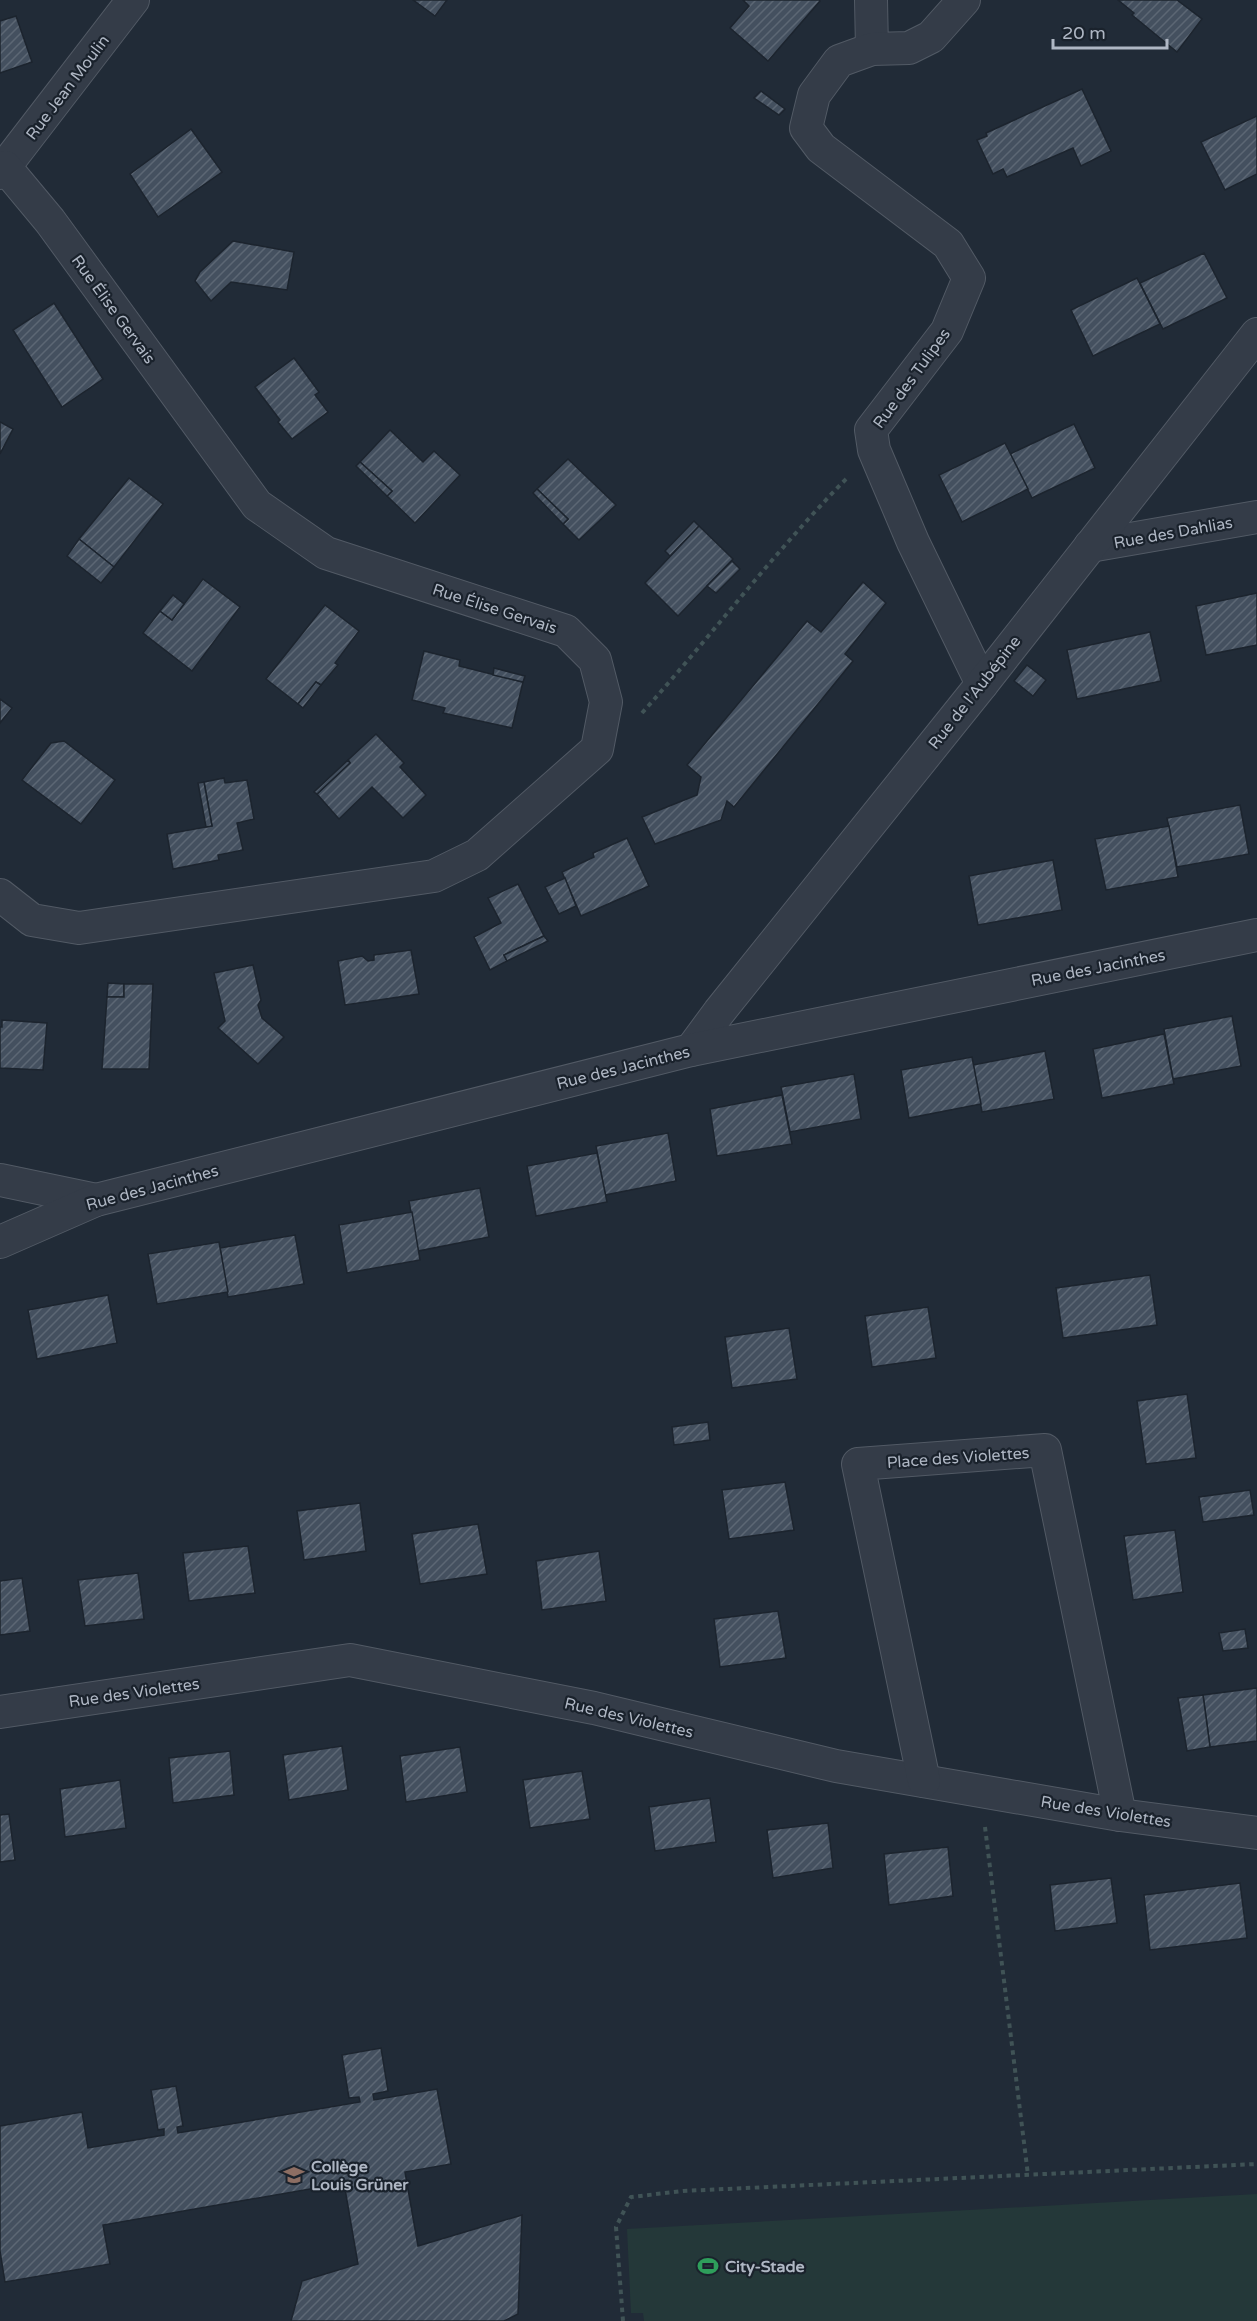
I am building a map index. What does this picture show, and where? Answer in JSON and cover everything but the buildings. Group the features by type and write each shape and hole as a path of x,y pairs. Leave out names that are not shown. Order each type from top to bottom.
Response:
{"street":[{"name":"Rue Jean Moulin","path":"3,170 133,0"},
{"path":"871,0 872,49"},
{"name":"Rue des Tulipes","path":"964,0 931,37 909,48 872,49 839,61 814,95 806,128 821,148 948,244 969,278 947,331 871,430 874,450 913,542 982,684"},
{"name":"Rue Élise Gervais","path":"3,170 50,221 257,506 326,553 566,631 595,660 606,702 597,749"},
{"name":"Rue de l'Aubépine","path":"691,1050 718,1012 982,684 1257,334"},
{"name":"Rue des Dahlias","path":"1090,546 1257,517"},
{"path":"0,895 32,920 79,928 434,876 477,855 597,749"},
{"name":"Rue des Jacinthes","path":"0,1242 96,1200 691,1050 1257,935"},
{"path":"0,1180 96,1200"},
{"name":"Place des Violettes","path":"924,1781 858,1464 1045,1450 1120,1815"},
{"name":"Rue des Violettes","path":"0,1712 350,1659 594,1707 836,1766 1120,1815 1257,1833"}],"path":[{"path":"597,749 637,718 688,662 804,521 874,450"},
{"path":"980,1791 1029,2175"},
{"path":"623,2321 616,2227 631,2197 683,2191 1257,2164"}],"green space":[{"path":"1257,2194 1257,2321 644,2321 643,2313 631,2313 627,2229"}],"place":[{"name":"Collège Louis Grüner","path":"294,2175"},
{"name":"City-Stade","path":"708,2266"}]}
